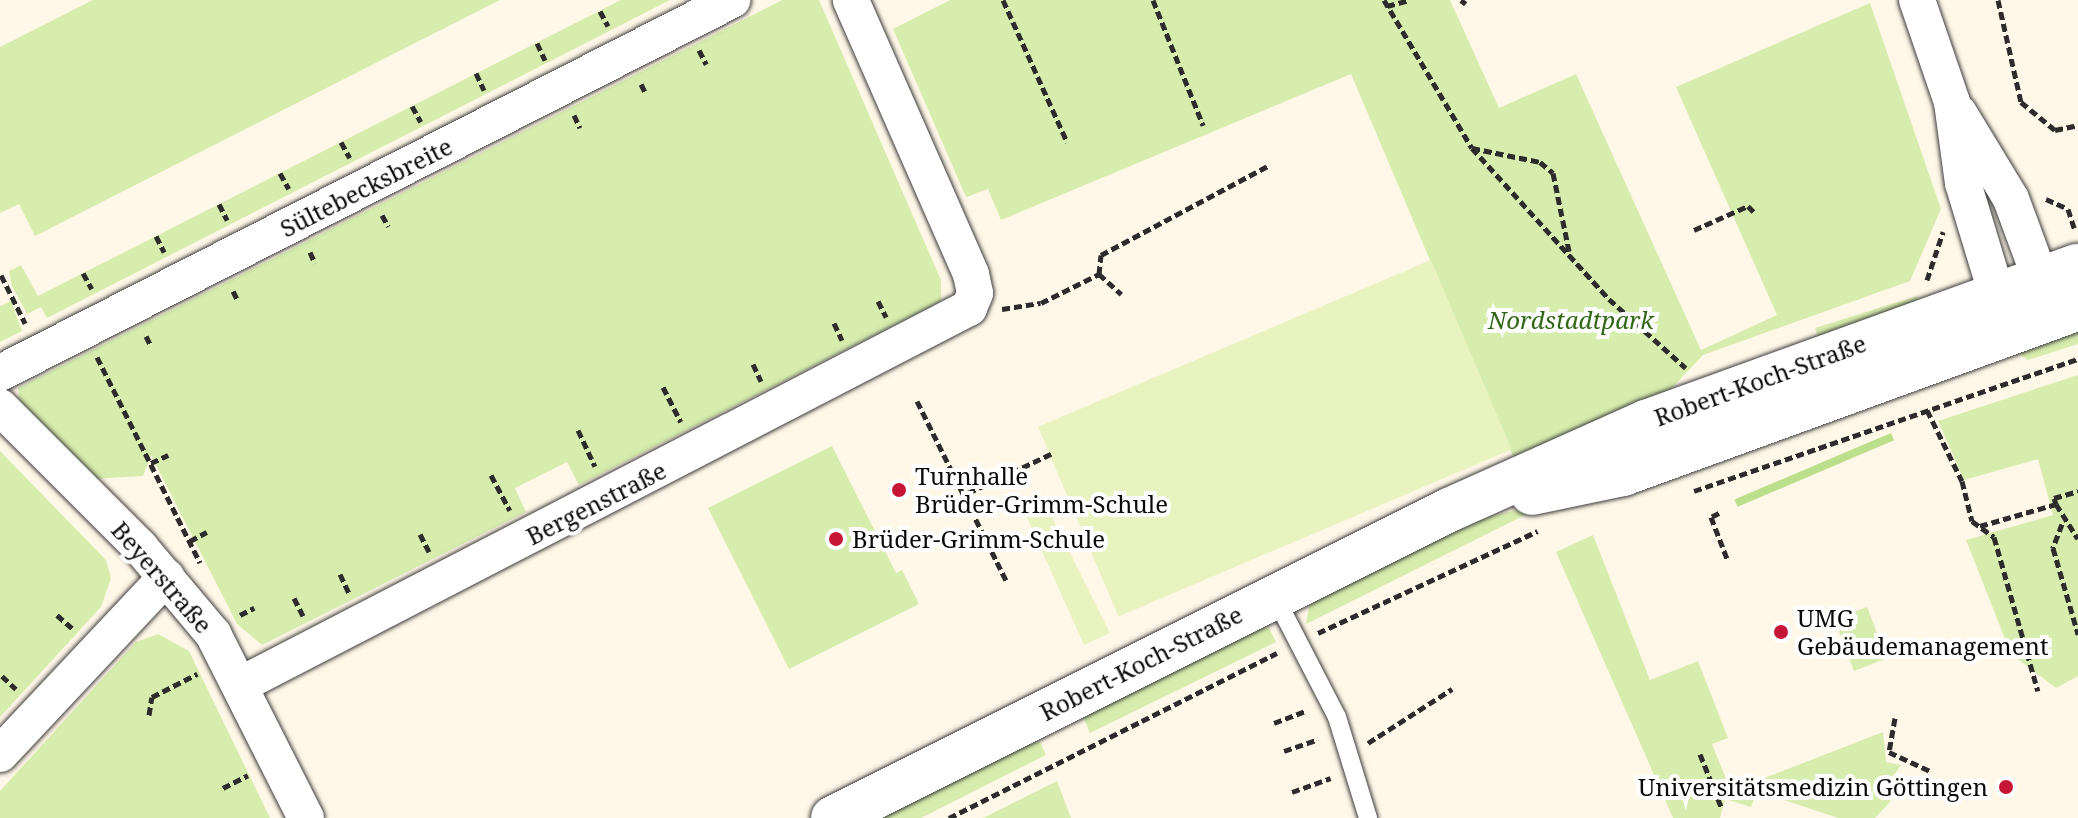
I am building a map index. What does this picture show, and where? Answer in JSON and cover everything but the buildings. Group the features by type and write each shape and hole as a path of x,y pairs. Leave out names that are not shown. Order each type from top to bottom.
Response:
{"street":[{"name":"Sültebecksbreite","path":"0,373 732,0"},
{"path":"851,0 971,274 975,293 960,314"},
{"path":"1917,0 1952,102 1963,183 2040,298"},
{"name":"Robert-Koch-Straße","path":"833,818 1449,510 1623,474 2040,298"},
{"name":"Bergenstraße","path":"234,673 960,314"},
{"name":"Beyerstraße","path":"0,407 166,577 234,673 306,818"},
{"path":"0,754 166,577"}],"lane":[{"path":"1275,596 1342,730 1368,818"}],"path":[{"path":"1003,0 1067,142"},
{"path":"1153,0 1203,125"},
{"path":"1409,0 1386,3 1472,148 1569,252 1694,375"},
{"path":"1998,0 2021,102 2055,130 2078,125"},
{"path":"1472,148 1540,162 1553,173 1569,252"},
{"path":"1099,274 1101,255 1268,166"},
{"path":"2032,192 2068,209 2078,206"},
{"path":"1694,230 1748,206 1754,212"},
{"path":"2068,209 2078,238"},
{"path":"960,314 1041,303 1099,274"},
{"path":"1099,274 1121,294"},
{"path":"1,275 40,353"},
{"path":"84,330 203,568"},
{"path":"1680,494 2078,359"},
{"path":"917,401 968,493 1006,580"},
{"path":"1927,410 1979,526 1994,537 2038,691"},
{"path":"968,493 1051,454"},
{"path":"151,463 168,455"},
{"path":"2078,491 2054,498 2062,524 2078,539"},
{"path":"1979,526 2056,504"},
{"path":"1719,513 1711,517 1728,561"},
{"path":"2062,524 2053,548 2078,634"},
{"path":"949,818 1297,643 1550,528"},
{"path":"190,541 207,532"},
{"path":"149,715 152,697 234,673"},
{"path":"1348,750 1376,740 1452,689"},
{"path":"1274,723 1330,702"},
{"path":"1895,718 1889,752 1932,772"},
{"path":"1284,751 1342,730"},
{"path":"1700,754 1722,809"},
{"path":"1292,792 1354,769"}],"green space":[{"path":"93,0 500,0 35,236 19,204 0,213 0,47"},
{"path":"621,0 670,0 47,318 41,307 27,314 12,286 9,271 21,265 38,296"},
{"path":"782,0 819,0 941,280 941,301 579,485 567,462 515,488 526,512 262,645 237,624 151,455 143,476 92,479 20,405 18,388"},
{"name":"Nordstadtpark","path":"950,0 1450,0 1499,108 1576,74 1701,350 1777,315 1676,87 1870,3 1941,209 1910,281 1703,355 1669,391 1516,463 1351,74 1001,220 988,189 966,197 893,29"},
{"path":"1431,260 1511,450 1118,616 1038,427"},
{"path":"1917,296 1919,304 1819,340 1815,328"},
{"path":"11,301 22,331 0,342 0,306"},
{"path":"2078,327 2078,344 2028,360 2020,354 2019,347"},
{"path":"2078,375 2078,676 2056,688 2011,654 1966,540 2053,515 2038,459 1964,480 1938,421"},
{"path":"1891,433 1894,440 1738,507 1735,499"},
{"path":"832,446 896,573 902,570 919,604 789,669 708,508"},
{"path":"0,451 106,560 111,578 101,607 0,717"},
{"path":"1605,489 1535,510 1306,624 1311,596 1463,523"},
{"path":"1043,499 1110,633 1084,645 1023,509"},
{"path":"1593,535 1650,680 1698,661 1728,738 1712,744 1731,791 1883,732 1886,762 1901,765 1881,794 1891,801 1875,818 1838,818 1757,791 1751,807 1725,799 1720,818 1673,818 1556,552"},
{"path":"1867,607 1887,658 1854,671 1834,620"},
{"path":"1254,626 1269,628 1276,642 1090,733 1081,712"},
{"path":"158,634 189,651 270,818 0,818 0,791 136,642"},
{"path":"1024,740 1040,742 1046,755 921,818 868,818"},
{"path":"1057,781 1071,818 983,818"}],"place":[{"name":"Turnhalle Brüder-Grimm-Schule","path":"899,490"},
{"name":"Brüder-Grimm-Schule","path":"836,539"},
{"name":"UMG Gebäudemanagement","path":"1781,632"},
{"name":"Universitätsmedizin Göttingen","path":"2006,787"}]}
